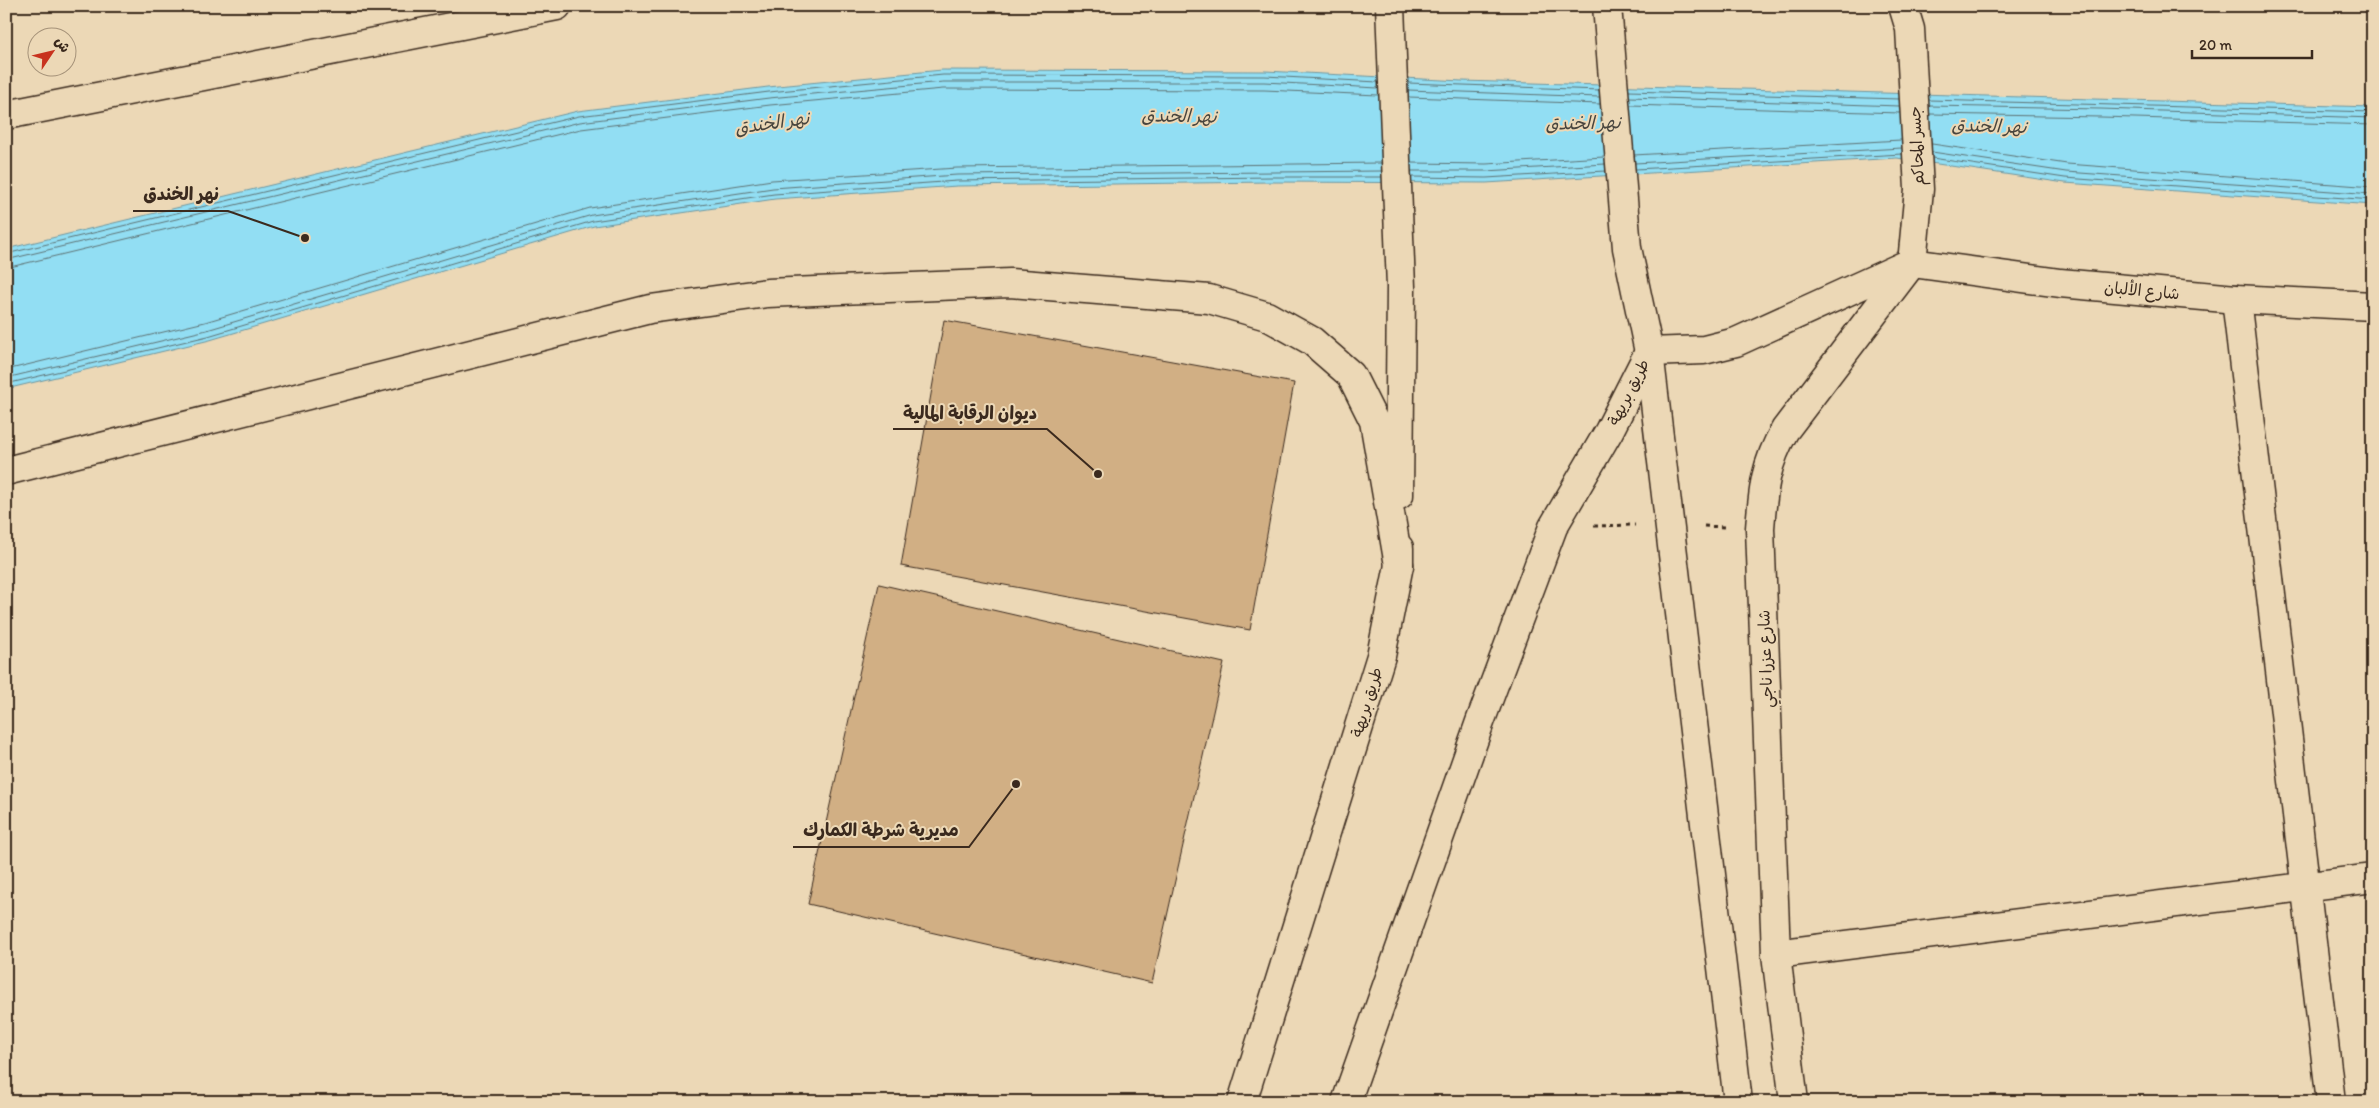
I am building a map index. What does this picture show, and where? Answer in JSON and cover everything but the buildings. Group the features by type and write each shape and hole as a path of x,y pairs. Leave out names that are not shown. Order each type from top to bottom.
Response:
{"main road":[{"path":"6,115 557,6"},
{"path":"1607,6 1627,248 1649,352 1738,1102"},
{"name":"طريق بريهة","path":"1242,1102 1381,656 1398,565 1401,287 1390,13"},
{"name":"جسر المحاكم","path":"1907,17 1918,189 1912,263"},
{"path":"1649,352 1704,350 1736,342 1912,263"},
{"name":"شارع الألبان","path":"1912,263 2060,282 2236,299 2373,306"},
{"name":"شارع عزرا ناجي","path":"1794,1102 1776,954 1760,528 1764,478 1773,449 1785,430 1912,263"},
{"path":"6,470 650,309 767,293 1010,283 1209,299 1267,316 1312,341 1351,375 1374,420 1398,565"},
{"path":"2236,299 2331,1102"},
{"name":"طريق بريهة","path":"1346,1102 1480,722 1553,527 1609,431 1649,352"},
{"path":"1776,954 2373,878"}],"water":[{"name":"نهر الخندق","path":"942,70 1265,71 1462,81 2373,107 2373,205 2065,183 1897,158 1486,183 1271,182 957,186 775,199 594,226 210,340 6,389 6,249 578,111 768,87"}],"place":[{"name":"نهر الخندق","path":"305,238"},
{"name":"ديوان الرقابة المالية","path":"1098,474"},
{"name":"مديرية شرطة الكمارك","path":"1016,784"}]}
